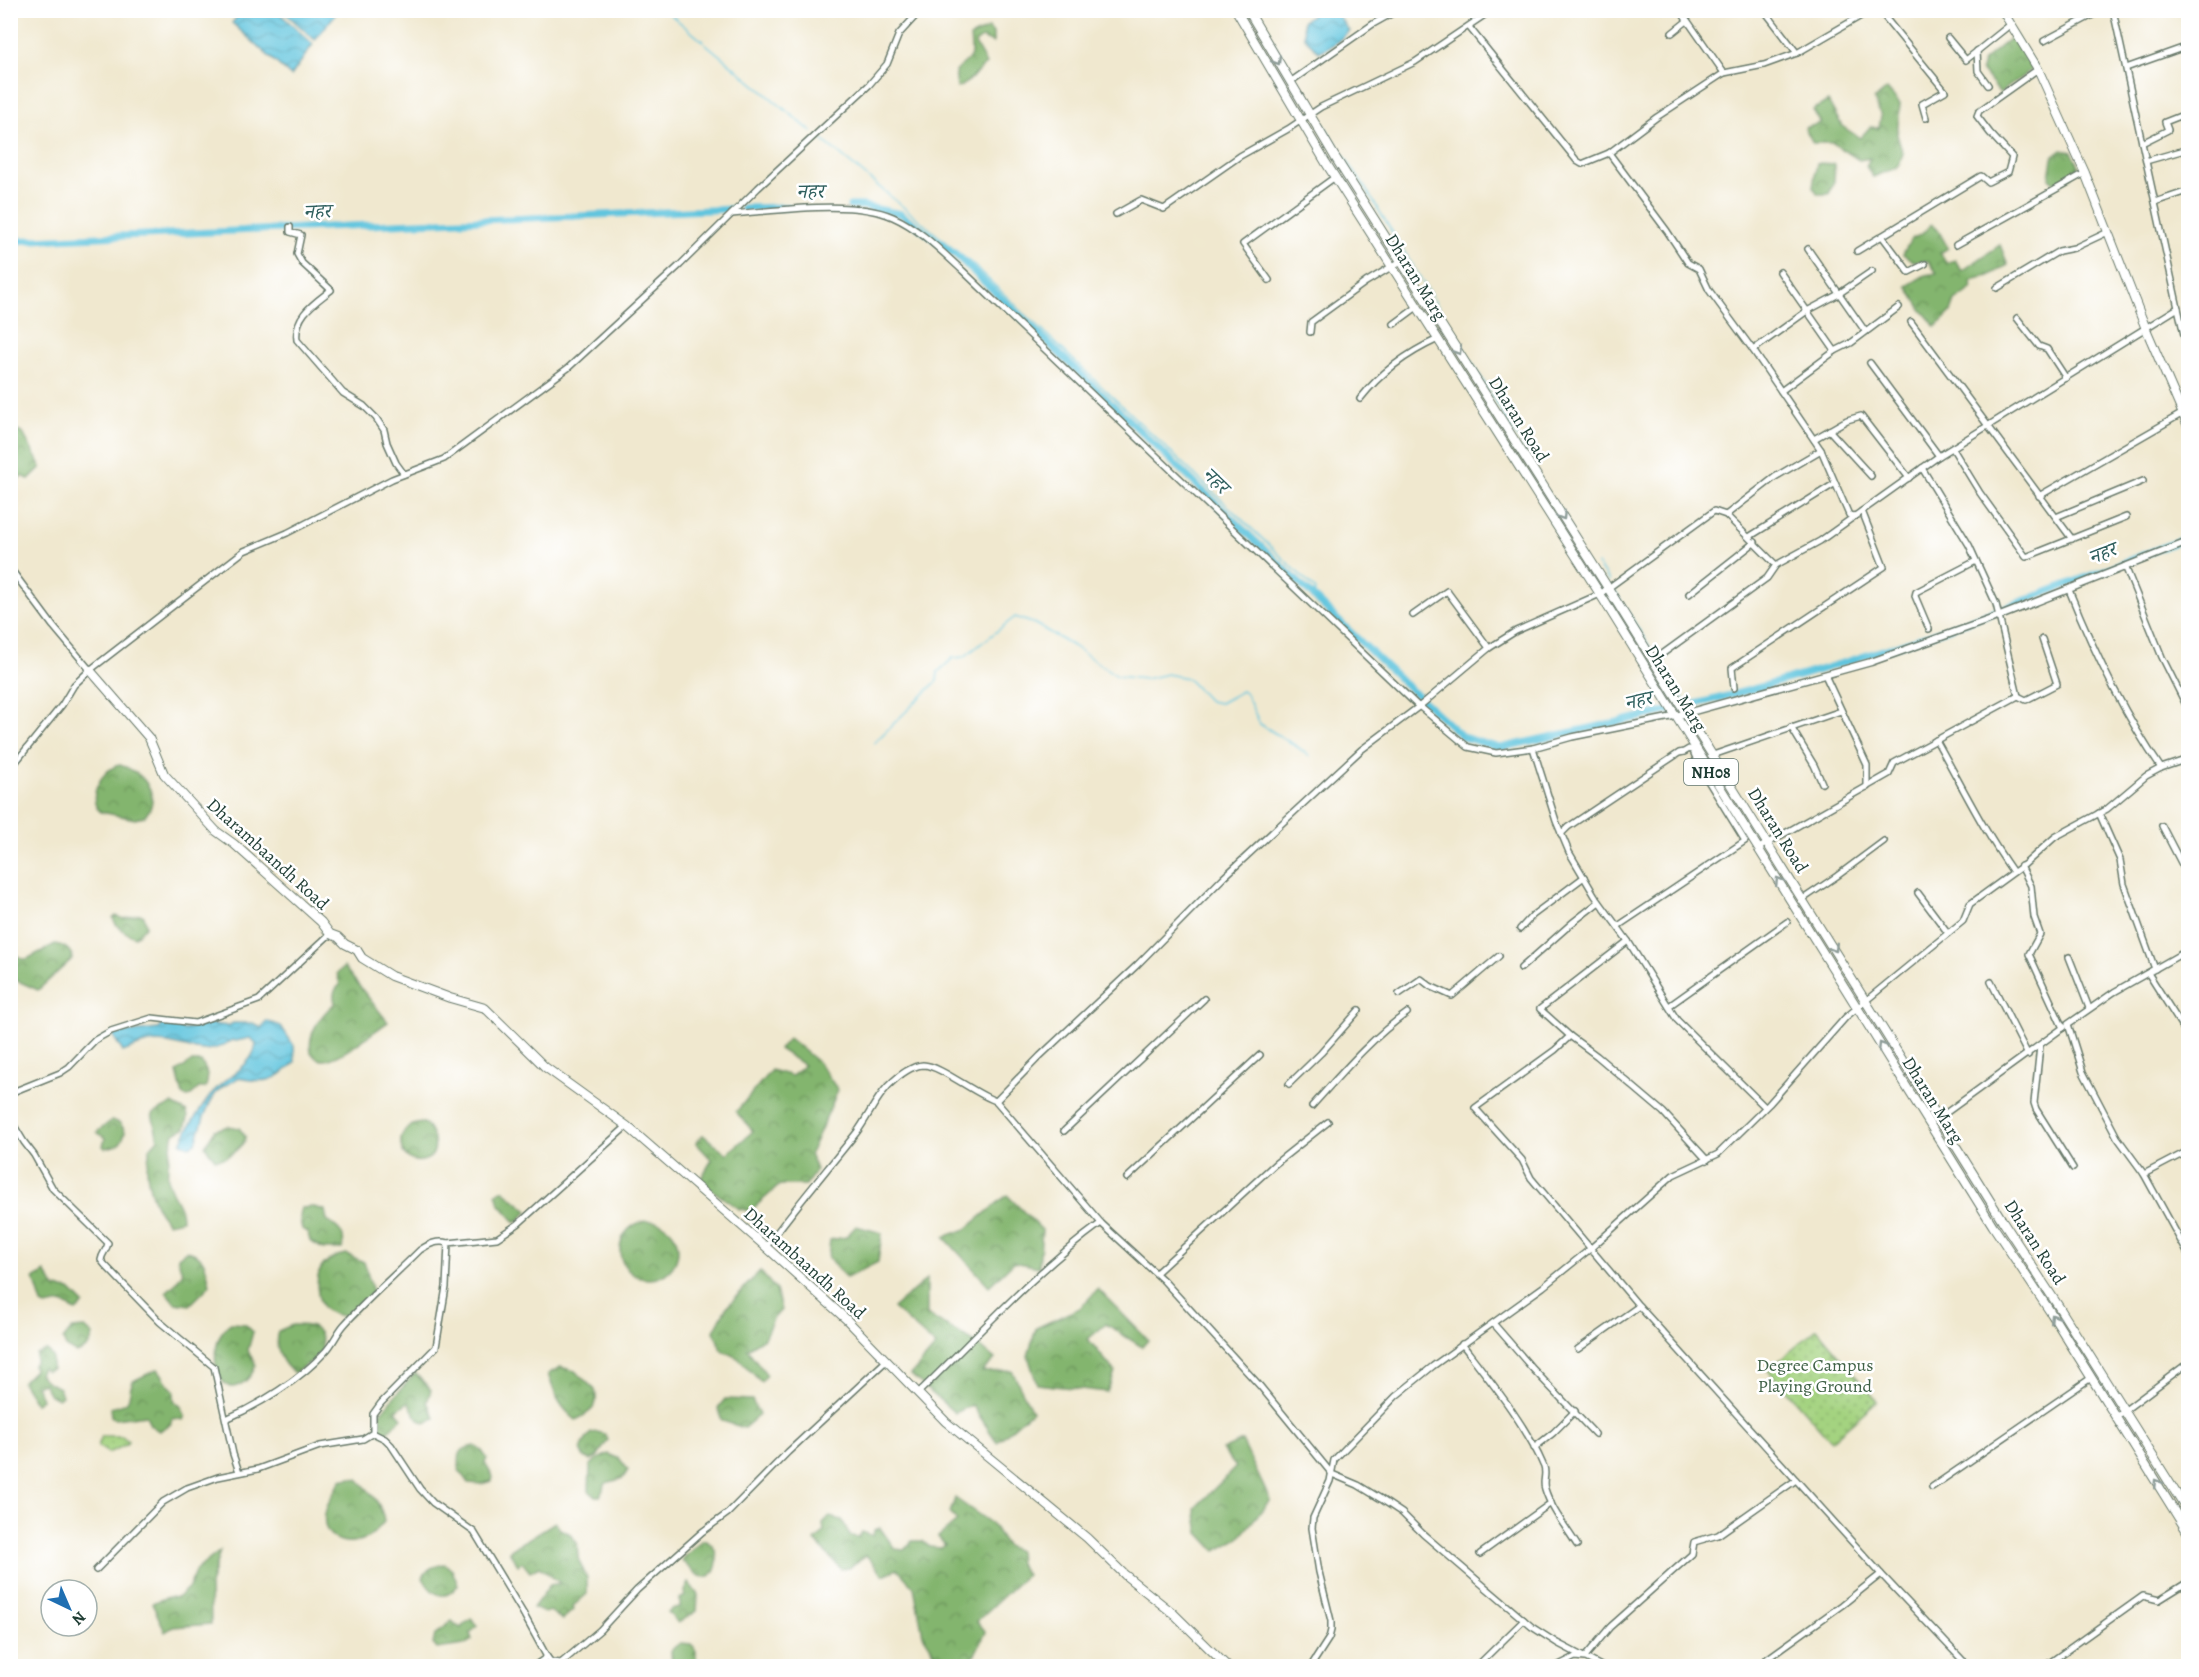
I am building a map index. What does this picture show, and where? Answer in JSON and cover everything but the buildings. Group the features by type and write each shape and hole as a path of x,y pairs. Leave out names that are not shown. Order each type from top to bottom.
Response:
{"main road":[{"name":"Dharan Marg","path":"1236,10 1335,177 1600,594 2188,1533"},
{"name":"Dharan Road","path":"1248,10 1401,261 2188,1512"},
{"path":"2002,10 2038,69 2085,173 2146,329 2188,426"},
{"path":"1248,32 1257,27"},
{"name":"Dharambaandh Road","path":"90,670 149,738 164,774 216,831 234,844 321,922 330,934 357,950 362,958 391,976 450,998 485,1008 545,1067 627,1126 766,1246 846,1319 946,1422 1087,1538 1125,1575 1174,1614 1227,1666"},
{"path":"1942,1143 1951,1137"}],"street":[{"path":"10,769 62,705 74,686 90,670 244,551 287,533 404,474 444,459 568,368 680,265 868,85 887,64 899,34 921,10"},
{"path":"1290,82 1373,24 1398,10"},
{"path":"1116,214 1141,200 1164,209 1240,156 1321,107 1415,62 1492,10"},
{"path":"1680,10 1724,73"},
{"path":"1764,10 1797,53"},
{"path":"1469,27 1577,161 1582,164 1609,153 1657,117 1724,73 1764,65 1797,53 1871,10"},
{"path":"1879,10 1945,91 1922,104 1926,118"},
{"path":"2044,42 2103,10"},
{"path":"2113,10 2178,308 2186,327 2188,352"},
{"path":"1672,33 1687,21"},
{"path":"1948,38 1966,60 2011,24"},
{"path":"2126,68 2188,46"},
{"path":"1977,51 1978,71 1988,86"},
{"path":"1857,251 1981,176 1988,182 2008,172 2012,157 1977,116 1979,111 2038,69"},
{"path":"2142,143 2168,130 2165,122 2188,113"},
{"path":"2146,161 2188,149"},
{"path":"1609,153 1688,263 1699,269 1709,290 1821,450 1849,515 1855,516"},
{"path":"1956,245 2085,173"},
{"path":"1269,280 1243,244 1335,177"},
{"path":"2155,202 2188,191"},
{"path":"732,214 828,208 856,209 891,216 913,228 963,270 1419,706 1468,747 1496,753 1533,748 1572,737 1676,716 1826,675 1871,662 2000,616 2188,542"},
{"path":"290,229 301,235 297,254 302,263 331,290 303,313 296,330 297,340 343,393 364,406 376,418 384,430 396,463 404,474"},
{"path":"1997,288 2059,251 2074,248 2108,232"},
{"path":"1882,236 1909,272 1924,264"},
{"path":"1808,249 1865,331"},
{"path":"1310,332 1311,322 1366,282 1401,261"},
{"path":"1753,350 1807,311 1839,294 1872,271"},
{"path":"1780,272 1835,351"},
{"path":"1394,324 1418,307"},
{"path":"1781,391 1899,307"},
{"path":"1654,660 1767,578 1776,565 1820,541 1940,456 2178,308"},
{"path":"2018,318 2039,346 2047,349 2066,378"},
{"path":"1911,322 2072,539"},
{"path":"1360,399 1374,381 1414,350 1438,339"},
{"path":"1870,363 1940,456"},
{"path":"2039,496 2183,413"},
{"path":"1814,439 1861,416 1909,478"},
{"path":"1829,430 1871,476"},
{"path":"1953,449 1980,493 2026,557 2126,517"},
{"path":"1726,515 1775,477 1821,450"},
{"path":"1922,468 1969,545 1996,604 2019,696 2026,700 2057,684 2042,639"},
{"path":"2056,517 2143,481"},
{"path":"1749,537 1834,484"},
{"path":"996,1101 1040,1056 1136,966 1223,878 1361,750 1489,648 1516,631 1600,594 1714,511 1726,515 1776,565"},
{"path":"1734,688 1732,668 1884,567 1862,511"},
{"path":"1689,594 1755,542"},
{"path":"1929,629 1915,596 1916,592 1976,561"},
{"path":"2125,566 2162,657 2188,709"},
{"path":"10,568 53,626 90,670"},
{"path":"2069,590 2086,632 2127,714 2161,768"},
{"path":"1413,615 1447,591 1489,648"},
{"path":"1826,675 1867,765 1867,787"},
{"path":"1759,848 1889,774 1894,763 2019,696"},
{"path":"1713,755 1841,711"},
{"path":"1791,727 1822,783"},
{"path":"1936,740 1968,795 1990,840 2013,872"},
{"path":"1533,748 1561,834 1599,902 1628,941 1677,1020 1766,1107"},
{"path":"1561,834 1568,827 1679,753 1684,753 1689,749 1693,751 1700,768 1745,841 1618,927"},
{"path":"1311,1666 1329,1638 1331,1630 1331,1621 1319,1572 1312,1528 1313,1518 1332,1474 1334,1460 1368,1423 1396,1396 1462,1344 1543,1287 1590,1249 1673,1175 1718,1154 1766,1107 1846,1017 1963,921 1970,904 2055,837 2098,813 2131,790 2146,776 2188,759"},
{"path":"2098,813 2120,860 2124,884 2155,969"},
{"path":"2162,826 2188,876"},
{"path":"1803,899 1884,841"},
{"path":"2021,866 2031,886 2034,917 2040,934 2029,954 2066,1026 2083,1072 2117,1137 2144,1174 2188,1254"},
{"path":"1520,929 1533,915 1584,877"},
{"path":"1918,892 1948,933"},
{"path":"1521,968 1599,902"},
{"path":"1669,1006 1787,922"},
{"name":"Dharambaandh Road","path":"10,1093 60,1073 69,1067 95,1040 111,1031 147,1019 195,1023 259,1000 330,934"},
{"path":"1628,941 1540,1009 1663,1112 1707,1160"},
{"path":"1940,1118 2089,1008 2188,950"},
{"path":"1399,994 1421,978 1430,986 1452,996 1499,956"},
{"path":"2069,957 2089,1008"},
{"path":"2148,973 2188,1036"},
{"path":"1991,982 2028,1055"},
{"path":"1064,1131 1204,999"},
{"path":"1289,1084 1321,1053 1359,1010"},
{"path":"1312,1106 1353,1062 1394,1022 1407,1013"},
{"path":"1570,1036 1555,1050 1475,1108 1522,1161 1531,1178 1638,1306 1881,1574 1968,1666"},
{"path":"2040,1046 2034,1103 2073,1168"},
{"path":"1127,1178 1260,1055"},
{"path":"766,1246 802,1202 825,1169 859,1130 886,1088 906,1072 918,1066 926,1065 936,1069 982,1097 996,1101 1101,1223 1156,1273 1260,1386 1332,1474 1358,1485 1401,1513 1524,1620 1557,1643 1601,1666"},
{"path":"10,1119 34,1155 53,1190 108,1243 101,1260 105,1265 160,1322 214,1367 239,1472"},
{"path":"1156,1273 1275,1164 1328,1122"},
{"path":"226,1419 244,1411 319,1359 343,1326 420,1250 431,1243 442,1241 448,1243 501,1236 518,1224 627,1126"},
{"path":"2144,1174 2188,1151"},
{"path":"918,1393 1015,1296 1078,1240 1101,1223"},
{"path":"373,1433 373,1414 381,1403 436,1347 446,1287 448,1243"},
{"path":"1578,1349 1638,1306"},
{"path":"1493,1323 1595,1434"},
{"path":"1462,1344 1490,1380 1534,1448 1544,1467 1544,1488 1577,1545"},
{"path":"373,1433 391,1445 420,1489 433,1503 474,1532 547,1657 551,1662 561,1664 600,1630 637,1590 702,1532 728,1513 788,1452 887,1360"},
{"path":"2116,1417 2188,1363"},
{"path":"1932,1487 2091,1378"},
{"path":"1534,1448 1575,1411"},
{"path":"96,1570 163,1502 187,1488 239,1472 258,1469 320,1446 363,1439 373,1433"},
{"path":"1584,1658 1610,1627 1692,1554 1694,1542 1718,1535 1796,1480"},
{"path":"1480,1554 1551,1503"},
{"path":"1757,1666 1881,1574"},
{"path":"2045,1666 2143,1596 2160,1600 2188,1582"},
{"path":"1477,1666 1524,1620"},
{"path":"534,1666 547,1657"},
{"path":"1557,1666 1575,1658 1584,1658"}],"green space":[{"path":"989,28 993,33 993,43 982,38 975,43 986,64 957,88 955,72 971,55 970,37"},
{"path":"2014,35 2034,68 2000,93 1981,70 1983,61"},
{"path":"1887,89 1900,104 1897,135 1903,154 1898,167 1873,177 1866,166 1870,158 1859,160 1833,143 1813,143 1805,128 1821,123 1813,110 1828,101 1842,126 1860,138 1870,127 1879,128 1881,116 1874,100"},
{"path":"2062,150 2072,152 2079,166 2071,178 2057,185 2049,178 2052,158"},
{"path":"1817,163 1835,164 1834,181 1829,194 1818,194 1813,187"},
{"path":"1931,224 1938,230 1948,248 1940,253 1947,263 1955,260 1962,271 2000,245 2008,265 1989,276 1971,282 1972,289 1955,301 1951,312 1936,327 1921,309 1907,286 1925,275 1937,273 1928,261 1913,261 1903,254 1911,239 1922,234"},
{"path":"11,429 23,433 41,467 29,479 22,476 15,481 11,478"},
{"path":"120,765 136,773 148,785 152,801 144,817 135,819 101,812 96,807 95,793 101,778 113,767"},
{"path":"140,914 144,916 146,926 135,937 119,927 113,918 116,916 124,919"},
{"path":"55,944 68,950 72,954 72,959 38,990 11,978 11,952 22,959 27,959"},
{"path":"344,967 388,1022 346,1051 329,1059 320,1060 311,1052 311,1038 320,1019 335,1003 334,993 340,985 337,973"},
{"path":"789,1038 819,1063 838,1090 810,1154 816,1170 806,1185 780,1185 750,1211 739,1209 699,1181 712,1160 696,1143 703,1135 727,1154 753,1131 736,1112 771,1070 792,1076 804,1065 779,1049"},
{"path":"191,1062 201,1062 208,1078 205,1088 199,1088 189,1097 183,1096 177,1072"},
{"path":"172,1104 187,1112 188,1118 185,1128 174,1133 168,1169 169,1185 181,1210 182,1220 168,1223 153,1197 148,1183 147,1168 149,1149 158,1139 152,1114"},
{"path":"112,1120 120,1123 125,1131 123,1139 119,1144 105,1148 103,1146 105,1138 97,1132"},
{"path":"424,1123 434,1138 434,1150 428,1159 414,1161 403,1151 402,1137 413,1125"},
{"path":"229,1126 239,1128 245,1136 245,1141 228,1156 215,1159 205,1146 215,1130"},
{"path":"503,1190 528,1211 516,1223 500,1205 496,1194"},
{"path":"1007,1195 1042,1230 1039,1267 1014,1262 989,1286 944,1237 966,1229"},
{"path":"314,1207 325,1210 327,1221 341,1232 342,1249 323,1249 310,1241 308,1233 302,1229 301,1208"},
{"path":"649,1221 660,1223 673,1234 678,1250 676,1261 665,1274 649,1279 638,1277 625,1266 620,1250 622,1239 633,1226"},
{"path":"856,1226 882,1233 878,1262 846,1278 828,1258 830,1240 846,1237"},
{"path":"186,1251 198,1255 204,1263 210,1285 190,1305 175,1303 166,1292 183,1272 178,1257"},
{"path":"346,1254 364,1262 373,1292 348,1317 328,1312 324,1308 317,1286 319,1272 326,1262"},
{"path":"760,1271 776,1290 781,1310 773,1319 764,1338 747,1349 767,1375 761,1382 738,1358 721,1350 714,1331 726,1308"},
{"path":"45,1272 55,1288 70,1290 84,1304 76,1311 62,1303 46,1306 42,1304 34,1279"},
{"path":"927,1279 927,1315 976,1343 995,1359 982,1372 1012,1371 1032,1411 997,1442 972,1405 955,1413 911,1375 936,1346 893,1308"},
{"path":"1098,1289 1148,1340 1142,1347 1106,1324 1088,1339 1115,1372 1107,1392 1037,1384 1028,1356 1036,1328 1080,1308"},
{"path":"231,1323 245,1324 253,1332 248,1350 255,1364 254,1371 247,1380 233,1387 224,1383 220,1377 216,1360 221,1335"},
{"path":"292,1325 315,1328 322,1343 319,1355 295,1373 290,1370 280,1355 277,1342 278,1331"},
{"path":"85,1328 93,1335 88,1347 76,1353 66,1347 63,1340 72,1329"},
{"name":"Degree Campus Playing Ground","path":"1817,1329 1877,1401 1831,1441 1768,1370"},
{"path":"47,1350 52,1357 52,1369 46,1371 42,1368 39,1374 59,1388 62,1396 58,1399 50,1395 43,1383 36,1386 42,1398 36,1404 22,1382 34,1370 36,1354"},
{"path":"560,1367 575,1371 595,1390 595,1406 576,1420 561,1405 548,1374"},
{"path":"158,1369 174,1390 174,1401 181,1406 185,1416 183,1420 172,1418 171,1424 159,1431 150,1425 146,1415 115,1419 111,1416 110,1408 124,1404 129,1399 133,1381"},
{"path":"415,1373 431,1390 427,1402 435,1418 425,1423 418,1419 408,1402 396,1411 402,1418 384,1435 376,1430 379,1414"},
{"path":"725,1399 752,1400 759,1415 744,1428 722,1421 718,1408"},
{"path":"591,1433 605,1434 608,1440 597,1457 591,1460 581,1452"},
{"path":"102,1436 122,1436 128,1441 126,1445 108,1453 98,1446"},
{"path":"1242,1441 1270,1500 1239,1538 1216,1551 1199,1533 1195,1508 1236,1467 1222,1450"},
{"path":"475,1446 487,1458 485,1463 493,1477 492,1481 481,1484 468,1483 459,1470 459,1460 463,1450"},
{"path":"608,1454 620,1459 628,1470 623,1478 606,1483 600,1496 595,1496 589,1491 590,1466"},
{"path":"358,1479 371,1493 381,1509 384,1522 367,1538 350,1542 335,1539 326,1528 325,1520 332,1495 341,1480"},
{"path":"955,1498 992,1524 1006,1546 1018,1551 1019,1564 1026,1575 977,1621 986,1632 969,1666 963,1666 936,1655 923,1635 914,1587 897,1569 883,1575 866,1555 849,1568 841,1569 815,1541 824,1532 823,1523 829,1517 842,1520 850,1536 859,1537 862,1532 873,1536 874,1530 880,1528 895,1549 904,1550 912,1541 923,1541 929,1547 941,1548 945,1545 938,1537 957,1521 950,1513"},
{"path":"555,1522 577,1543 578,1558 587,1579 587,1594 572,1607 573,1610 562,1620 550,1611 545,1613 533,1608 550,1585 560,1583 539,1567 530,1572 522,1562 518,1565 509,1551"},
{"path":"703,1540 710,1543 717,1555 715,1569 707,1577 697,1575 681,1560"},
{"path":"220,1551 210,1585 211,1624 173,1627 165,1632 152,1603 168,1597 177,1598 190,1586 195,1571"},
{"path":"445,1564 452,1570 458,1585 448,1594 439,1595 430,1589 423,1578 431,1568"},
{"path":"689,1583 698,1595 697,1611 678,1623 668,1612 680,1607 680,1599 685,1596"},
{"path":"471,1619 478,1626 470,1633 472,1640 464,1645 437,1649 433,1644 435,1635 452,1621 460,1628"},
{"path":"680,1643 692,1644 696,1651 696,1663 691,1666 672,1666 671,1650"}],"water":[{"path":"242,11 277,11 313,44 291,76 232,23"},
{"path":"283,11 338,11 315,40"},
{"path":"1317,11 1335,11 1349,31 1336,43 1319,52 1304,37 1303,21"},
{"path":"267,1021 281,1026 294,1046 295,1062 275,1078 255,1081 238,1078 222,1087 207,1109 196,1143 189,1146 181,1143 197,1114 217,1088 247,1063 255,1050 256,1043 250,1038 232,1040 220,1047 200,1050 161,1042 140,1045 123,1052 112,1034 158,1029 162,1024 181,1027 183,1030 207,1023 228,1026 233,1023 253,1023 261,1028"}],"waterway":[{"path":"665,10 812,132"},
{"path":"1256,10 1291,74"},
{"path":"1295,80 1312,107"},
{"path":"1317,115 1367,191 1527,453"},
{"path":"820,138 971,263 1310,584 1316,590 1313,596"},
{"name":"नहर","path":"850,206 863,206 901,214 957,256 1463,737 1500,748 1672,710"},
{"name":"नहर","path":"743,208 788,207"},
{"name":"नहर","path":"10,241 732,209"},
{"name":"नहर","path":"1683,707 1748,691 1876,653 2064,586 2188,537"},
{"path":"1597,564 1609,581"},
{"path":"1612,587 1656,657"},
{"path":"874,743 937,681 938,672 953,658 964,657 1015,617 1035,624 1117,676 1145,679 1167,674 1187,678 1209,701 1220,703 1242,691 1245,692 1260,724 1310,757"},
{"path":"1659,661 1688,706"}]}
